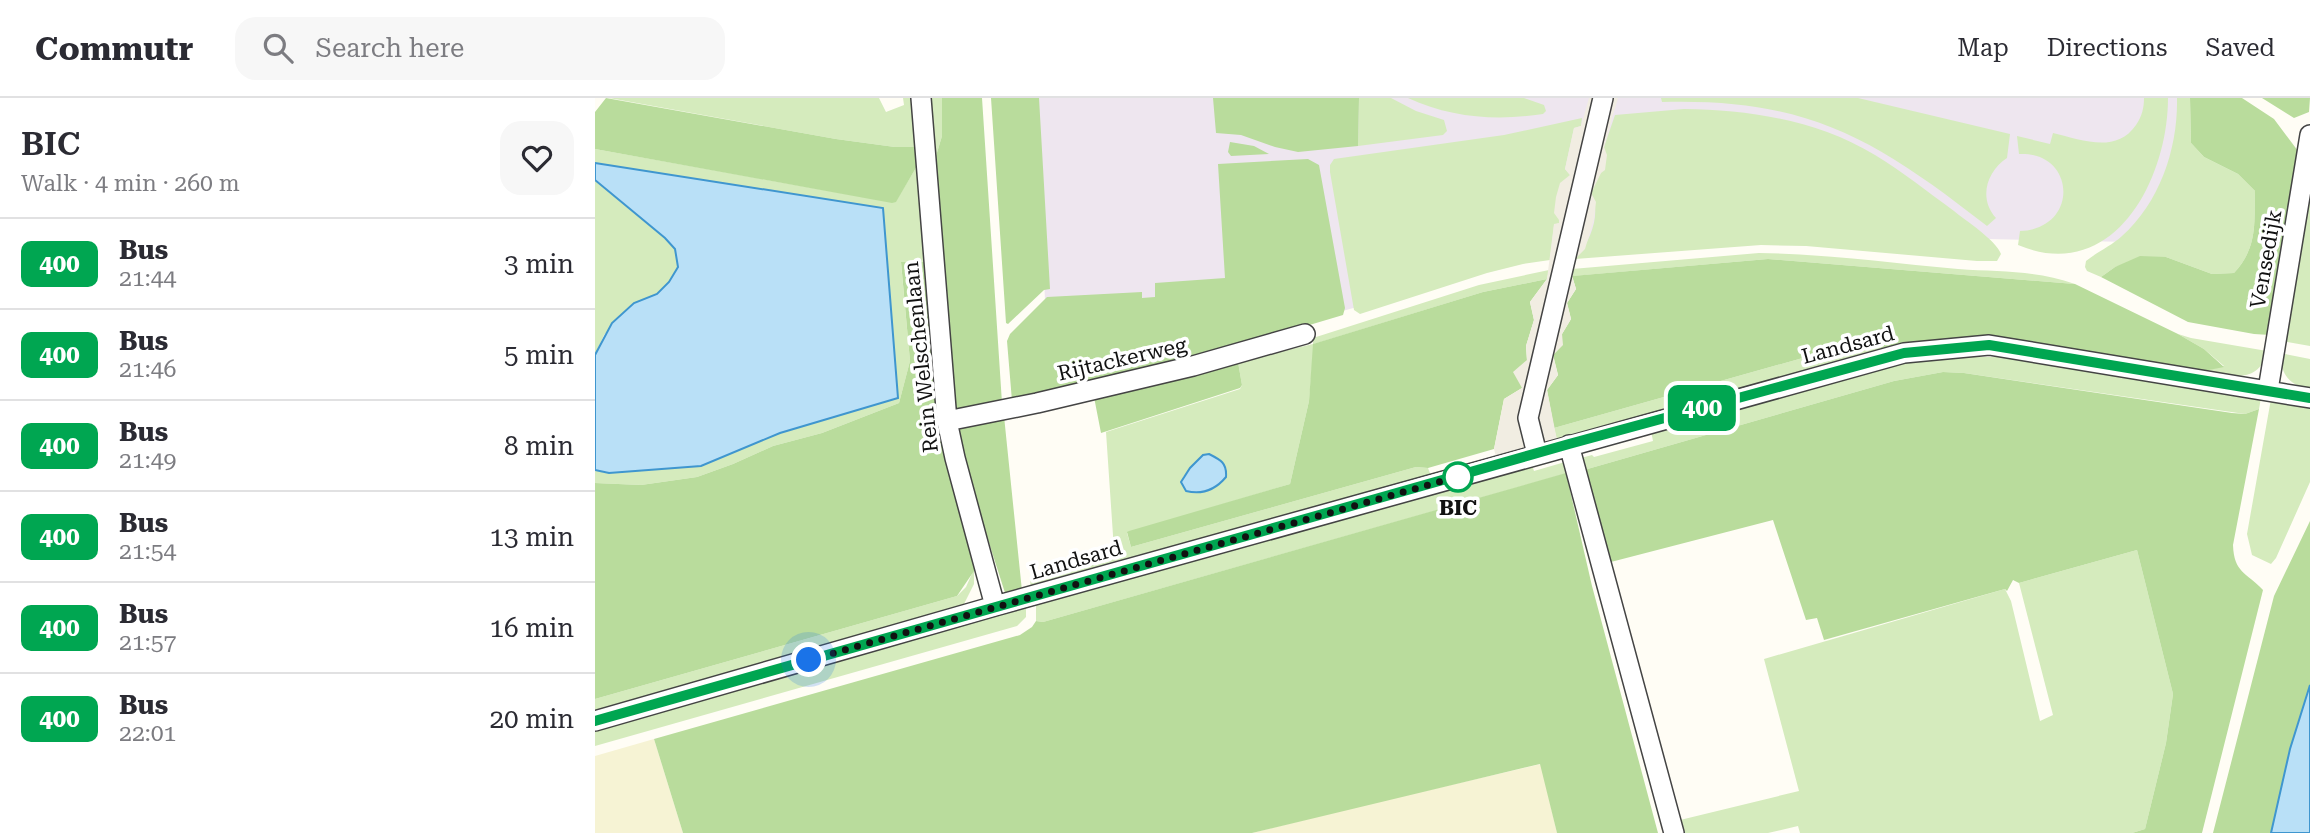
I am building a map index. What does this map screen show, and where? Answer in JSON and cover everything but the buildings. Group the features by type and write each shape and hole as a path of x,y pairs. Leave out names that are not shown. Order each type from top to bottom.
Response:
{"street":[{"name":"Rein Welschenlaan","path":"921,98 947,421 954,458 995,606"},
{"path":"1538,454 1528,418 1603,98"},
{"name":"Vensedijk","path":"2267,390 2310,135"},
{"name":"Rijtackerweg","path":"947,421 1193,366 1305,334"},
{"name":"Landsard","path":"595,721 1569,444 1904,353 1989,345 2310,398"},
{"path":"1569,444 1674,833"}],"shaded area":[{"path":"1036,98 2177,98 2179,243 1737,234 1576,248 1049,390"},
{"path":"1589,98 1618,98 1604,147 1607,155 1605,170 1591,193 1596,202 1594,219 1585,249 1575,259 1571,272 1576,289 1567,303 1571,319 1562,334 1563,345 1553,355 1558,375 1547,390 1557,440 1496,457 1494,449 1504,399 1522,388 1513,372 1527,360 1526,346 1534,320 1530,302 1547,279 1554,224 1559,223 1554,213 1556,197 1560,183 1570,175 1565,169 1574,128 1581,126"},
{"path":"654,739 683,833 595,833 595,756"},
{"path":"1541,764 1557,833 1252,833 1360,806"}],"green space":[{"path":"606,98 836,139 916,147 917,166 896,202 892,203 595,149 595,112"},
{"path":"609,98 879,98 886,112 904,105 903,98 912,98 916,147 836,139"},
{"path":"931,98 942,98 942,136 936,156"},
{"path":"942,98 982,98 1002,403 956,412 936,156 942,136"},
{"path":"991,98 1039,98 1050,289 1044,290 1008,324 1006,323"},
{"path":"1213,98 1359,98 1358,146 1298,152 1241,135 1216,133"},
{"path":"1359,98 1391,98 1416,111 1444,120 1447,131 1443,135 1358,146"},
{"path":"1408,98 1524,98 1544,105 1546,111 1543,114 1526,116 1474,116 1441,110"},
{"path":"1661,98 1858,98 2010,134 2007,158 1994,170 1987,185 1987,202 1996,218 1987,226 1910,169 1874,147 1838,130 1759,107 1662,102"},
{"path":"2144,98 2168,98 2165,129 2158,161 2146,191 2129,217 2108,237 2082,250 2052,253 2018,245 2020,231 2040,227 2053,218 2061,205 2063,191 2060,177 2052,164 2038,156 2019,154 2017,136 2050,144 2053,133 2087,141 2109,142 2128,134 2136,125"},
{"path":"2177,98 2190,98 2191,143 2204,157 2238,174 2255,191 2253,235 2247,254 2234,273 2212,274 2166,257 2115,267 2101,277 2087,271 2086,261 2122,236 2147,207 2156,191 2170,155"},
{"path":"2190,98 2242,98 2274,119 2301,155 2270,335 2188,322 2101,277 2115,267 2140,256 2166,257 2212,274 2234,273 2247,254 2253,235 2255,191 2238,174 2204,157 2191,143"},
{"path":"2262,98 2310,98 2309,112 2294,118"},
{"path":"1684,109 1783,119 1853,143 1895,168 1954,211 1987,237 2001,254 1997,261 1977,261 1806,246 1761,245 1575,259 1593,228 1595,210 1591,193 1601,172 1604,147 1615,115"},
{"path":"1582,118 1581,126 1574,128 1565,169 1570,175 1559,223 1554,225 1550,260 1487,273 1360,314 1354,310 1330,172 1334,159 1504,135"},
{"path":"1230,142 1254,146 1269,154 1231,156 1228,152"},
{"path":"595,149 891,202 896,201 917,166 925,262 901,263 910,361 899,403 822,433 773,446 697,477 641,485 595,483 595,470 609,473 701,466 780,433 897,398 883,209 595,163"},
{"path":"1308,159 1319,165 1345,308 1343,315 1199,358 1012,401 1007,341 1010,334 1047,297 1142,292 1142,298 1155,297 1155,283 1225,278 1218,164"},
{"path":"2310,178 2310,346 2282,341"},
{"path":"595,180 665,238 675,249 678,267 669,282 657,294 634,303 604,335 595,355"},
{"path":"1759,253 2017,272 2075,284 1768,259 1573,276 1571,272 1572,269"},
{"path":"1768,259 2075,284 2178,334 2204,349 2224,367 2204,371 1989,338 1906,344 1881,349 1877,337 1554,428 1547,390 1558,375 1553,355 1562,345 1562,334 1571,319 1567,303 1576,289 1572,276"},
{"path":"901,262 925,262 940,437 976,568 957,596 595,699 595,483 641,485 697,477 773,446 822,433 899,403 910,361"},
{"path":"1549,270 1547,279 1483,292 1314,344 1309,401 1290,484 1127,533 1131,547 1416,467 1428,468 1431,476 1031,588 1030,580 1038,573 1114,550 1106,432 1240,389 1242,385 1238,362 1313,344 1313,338 1479,285","holes":["1203,455 1220,484 1203,492 1183,477"]},
{"path":"1547,279 1530,302 1534,320 1526,346 1527,361 1522,388 1504,399 1494,449 1428,468 1416,467 1131,547 1127,532 1129,531 1290,484 1309,401 1313,344 1483,292"},
{"path":"2178,334 2267,351 2263,362 2250,374 2233,376 2204,371 2224,366 2204,349"},
{"path":"1877,337 1881,349 1557,440 1554,428"},
{"path":"2280,353 2310,359 2310,389 2287,378"},
{"path":"1948,357 2001,357 2261,398 2259,409 2245,414 1943,372 1894,381 1584,470 1581,458 1653,441 1651,431 1901,362"},
{"path":"1238,362 1242,385 1240,388 1101,433 1094,397"},
{"path":"1943,372 2232,413 2245,414 2259,409 2233,545 2238,567 2263,590 2202,833 2132,833 2145,829 2166,743 2173,694 2137,550 2019,583 2013,580 2007,591 2005,589 1824,640 1817,618 1806,620 1773,520 1607,563 1584,470 1894,381"},
{"path":"2271,399 2310,406 2310,482 2271,564 2252,555 2247,534"},
{"path":"1004,416 1022,591 1006,596 977,505 957,424"},
{"path":"1572,460 1575,471 1043,622 1036,621 1036,605 1532,465 1534,471"},
{"path":"1566,473 1592,586 1658,833 1557,833 1540,764 1252,833 683,833 654,739 1020,635 1036,621 1043,622"},
{"path":"2310,521 2310,685 2290,749 2271,833 2213,833 2274,596"},
{"path":"2137,550 2173,694 2166,743 2145,829 2132,833 1800,833 1798,826 1768,833 1680,833 1676,821 1799,791 1764,659 2005,589 2011,601 2040,721 2053,715 2019,583"},
{"path":"974,569 974,584 963,606 595,714 595,699 957,596 966,587"},
{"path":"1026,608 1026,617 1017,626 595,746 595,731"}],"water":[{"path":"595,163 883,208 898,398 780,433 701,466 609,473 595,470 595,355 612,323 634,303 657,294 669,282 678,267 675,249 665,238 595,180"},
{"path":"1209,454 1222,463 1226,477 1208,490 1186,491 1181,482 1203,455"},
{"path":"2310,685 2310,833 2271,833 2290,749"}],"bus line":[{"name":"400","path":"595,721 1569,444 1904,353 1989,345 2310,398"}],"place":[{"name":"BIC","path":"1458,477"}],"route":[{"path":"809,660 1460,476 1458,477"}]}
